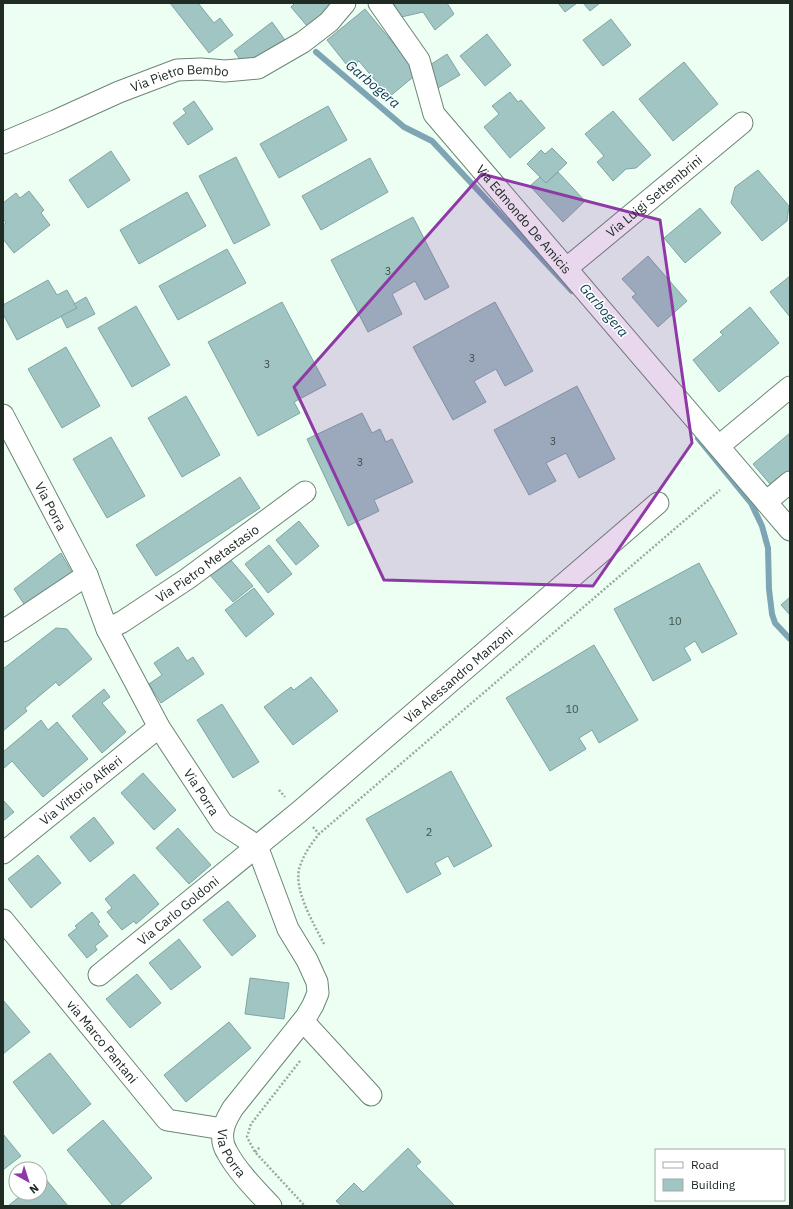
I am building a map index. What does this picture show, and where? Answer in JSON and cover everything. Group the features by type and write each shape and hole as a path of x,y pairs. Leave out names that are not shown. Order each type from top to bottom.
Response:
{"street":[{"name":"Via Pietro Bembo","path":"3,143 120,92 177,70 201,69 225,71 258,68 303,42 329,22 345,3"},
{"name":"Via Edmondo De Amicis","path":"379,3 419,60 434,114 790,530"},
{"name":"Via Luigi Settembrini","path":"567,268 742,122"},
{"path":"719,446 790,387"},
{"name":"Via Porra","path":"3,415 86,575 107,629 159,727 222,823 257,846 288,929 308,960 317,982 318,993 314,1005 303,1022 233,1108 223,1129 223,1138 226,1151 234,1163 271,1206"},
{"path":"766,502 790,482"},
{"name":"Via Pietro Metastasio","path":"107,629 122,622 187,579 305,492"},
{"name":"Via Alessandro Manzoni","path":"257,846 311,802 658,503"},
{"path":"3,631 86,575"},
{"name":"Via Vittorio Alfieri","path":"3,853 159,727"},
{"name":"Via Carlo Goldoni","path":"99,976 257,846"},
{"name":"via Marco Pantani","path":"3,920 167,1120 223,1129"},
{"path":"303,1022 371,1095"}],"path":[{"path":"313,922 304,904 299,886 299,868 307,850 319,834 720,490"},
{"path":"302,1059 251,1124 247,1137 255,1152 305,1206"},
{"path":"255,1152 260,1147"}],"highlighted area":[{"path":"482,174 660,220 692,443 593,586 384,580 294,387"}],"building":[{"path":"170,3 198,3 214,23 220,18 233,35 209,53"},
{"path":"295,3 333,3 317,25 307,26 291,7"},
{"path":"394,3 447,3 454,14 435,30 423,12 397,18"},
{"path":"558,3 577,3 565,12"},
{"path":"583,3 600,3 590,11"},
{"path":"365,9 418,73 389,97 359,61 350,69 327,40"},
{"path":"611,19 631,45 603,66 583,40"},
{"path":"272,22 285,40 258,61 255,57 244,65 234,51"},
{"path":"487,34 511,65 485,86 460,56"},
{"path":"447,54 460,75 438,88 430,65"},
{"path":"684,62 718,104 673,141 639,99"},
{"path":"510,92 518,102 521,100 545,128 510,158 484,127 499,114 492,106"},
{"path":"194,101 213,129 188,145 173,123 186,113 183,109"},
{"path":"328,106 347,140 279,178 260,144"},
{"path":"613,111 651,155 636,168 626,169 613,181 597,162 604,156 585,134"},
{"path":"552,148 567,163 546,183 527,164 541,150 545,154"},
{"path":"111,151 130,180 88,208 69,180"},
{"path":"236,157 270,225 234,244 199,176"},
{"path":"370,158 388,192 321,230 302,196"},
{"path":"758,170 789,206 787,221 762,241 731,203 735,187"},
{"path":"558,172 585,201 563,222 530,186 540,177 546,183"},
{"path":"29,191 44,210 41,213 50,225 14,253 3,239 3,225 6,223 3,219 3,203 16,193 20,198"},
{"path":"187,192 206,226 139,264 120,230"},
{"path":"700,208 721,233 685,263 664,238"},
{"path":"413,217 449,287 425,300 415,281 392,294 402,314 368,332 331,260"},
{"path":"227,249 246,283 178,320 159,286"},
{"path":"648,256 687,301 658,327 632,297 636,294 622,279"},
{"path":"790,276 790,317 770,292"},
{"path":"48,280 57,295 67,290 77,308 17,340 3,314 3,305"},
{"path":"86,297 95,314 67,328 61,316 77,308 74,304"},
{"path":"282,302 326,385 294,402 300,413 258,436 208,342"},
{"path":"495,302 533,371 505,386 496,369 474,381 486,402 453,420 413,347"},
{"path":"136,306 170,365 132,387 98,328"},
{"path":"750,307 779,343 719,392 693,360 723,335 720,332"},
{"path":"66,347 100,406 62,428 28,369"},
{"path":"577,386 615,459 579,478 566,453 546,463 556,481 529,495 494,430"},
{"path":"186,396 220,455 182,477 148,418"},
{"path":"362,413 372,433 380,429 386,442 392,439 413,482 374,500 379,511 348,526 307,439"},
{"path":"790,433 790,477 775,490 753,464"},
{"path":"111,437 145,496 107,518 73,459"},
{"path":"240,477 260,508 156,576 136,545"},
{"path":"299,521 319,546 296,565 276,540"},
{"path":"269,545 292,574 268,593 245,564"},
{"path":"61,553 74,576 28,610 14,589"},
{"path":"229,558 253,586 233,602 210,575"},
{"path":"699,563 737,634 702,653 695,641 684,648 691,660 653,681 614,609"},
{"path":"254,588 274,614 246,637 225,610"},
{"path":"790,597 790,615 781,605"},
{"path":"56,628 67,629 92,659 59,686 56,682 25,708 27,711 3,731 3,669"},
{"path":"594,645 638,720 599,743 592,730 579,738 586,749 550,771 506,698"},
{"path":"178,647 187,661 193,657 204,674 161,703 149,684 162,675 154,663"},
{"path":"311,677 338,711 293,745 264,707 291,687 294,690"},
{"path":"104,689 110,697 102,703 126,732 102,753 72,716"},
{"path":"222,704 259,762 233,778 197,720"},
{"path":"41,720 48,730 57,722 88,759 43,797 12,761 3,769 3,752"},
{"path":"451,771 492,846 454,867 448,856 435,863 441,874 407,893 366,819"},
{"path":"143,773 176,810 154,830 121,793"},
{"path":"3,800 14,812 3,821"},
{"path":"94,817 114,843 90,862 70,837"},
{"path":"178,828 211,865 189,884 156,848"},
{"path":"38,855 61,883 31,908 8,879"},
{"path":"134,874 159,904 136,924 134,921 122,930 107,912 112,908 105,899"},
{"path":"228,901 256,936 232,956 203,920"},
{"path":"92,912 100,922 98,924 108,936 95,946 97,950 87,958 68,935 77,928 75,926"},
{"path":"179,939 201,967 171,990 149,963"},
{"path":"137,974 161,1003 130,1028 106,999"},
{"path":"250,978 289,983 284,1019 245,1014"},
{"path":"3,1000 30,1032 3,1054"},
{"path":"229,1022 251,1048 186,1102 164,1075"},
{"path":"50,1053 91,1104 53,1134 13,1082"},
{"path":"103,1120 152,1178 118,1206 113,1206 67,1150"},
{"path":"3,1134 21,1156 15,1161 8,1161 8,1166 3,1170"},
{"path":"408,1148 421,1162 416,1166 455,1206 342,1206 336,1201 354,1183 363,1192"},
{"path":"48,1182 68,1206 8,1206 14,1201 48,1201"}],"waterway":[{"name":"Garbogera","path":"316,52 404,127 432,141 572,291"},
{"name":"Garbogera","path":"698,438 751,503 762,526 768,548 769,589 772,614 775,623 790,639"}]}
